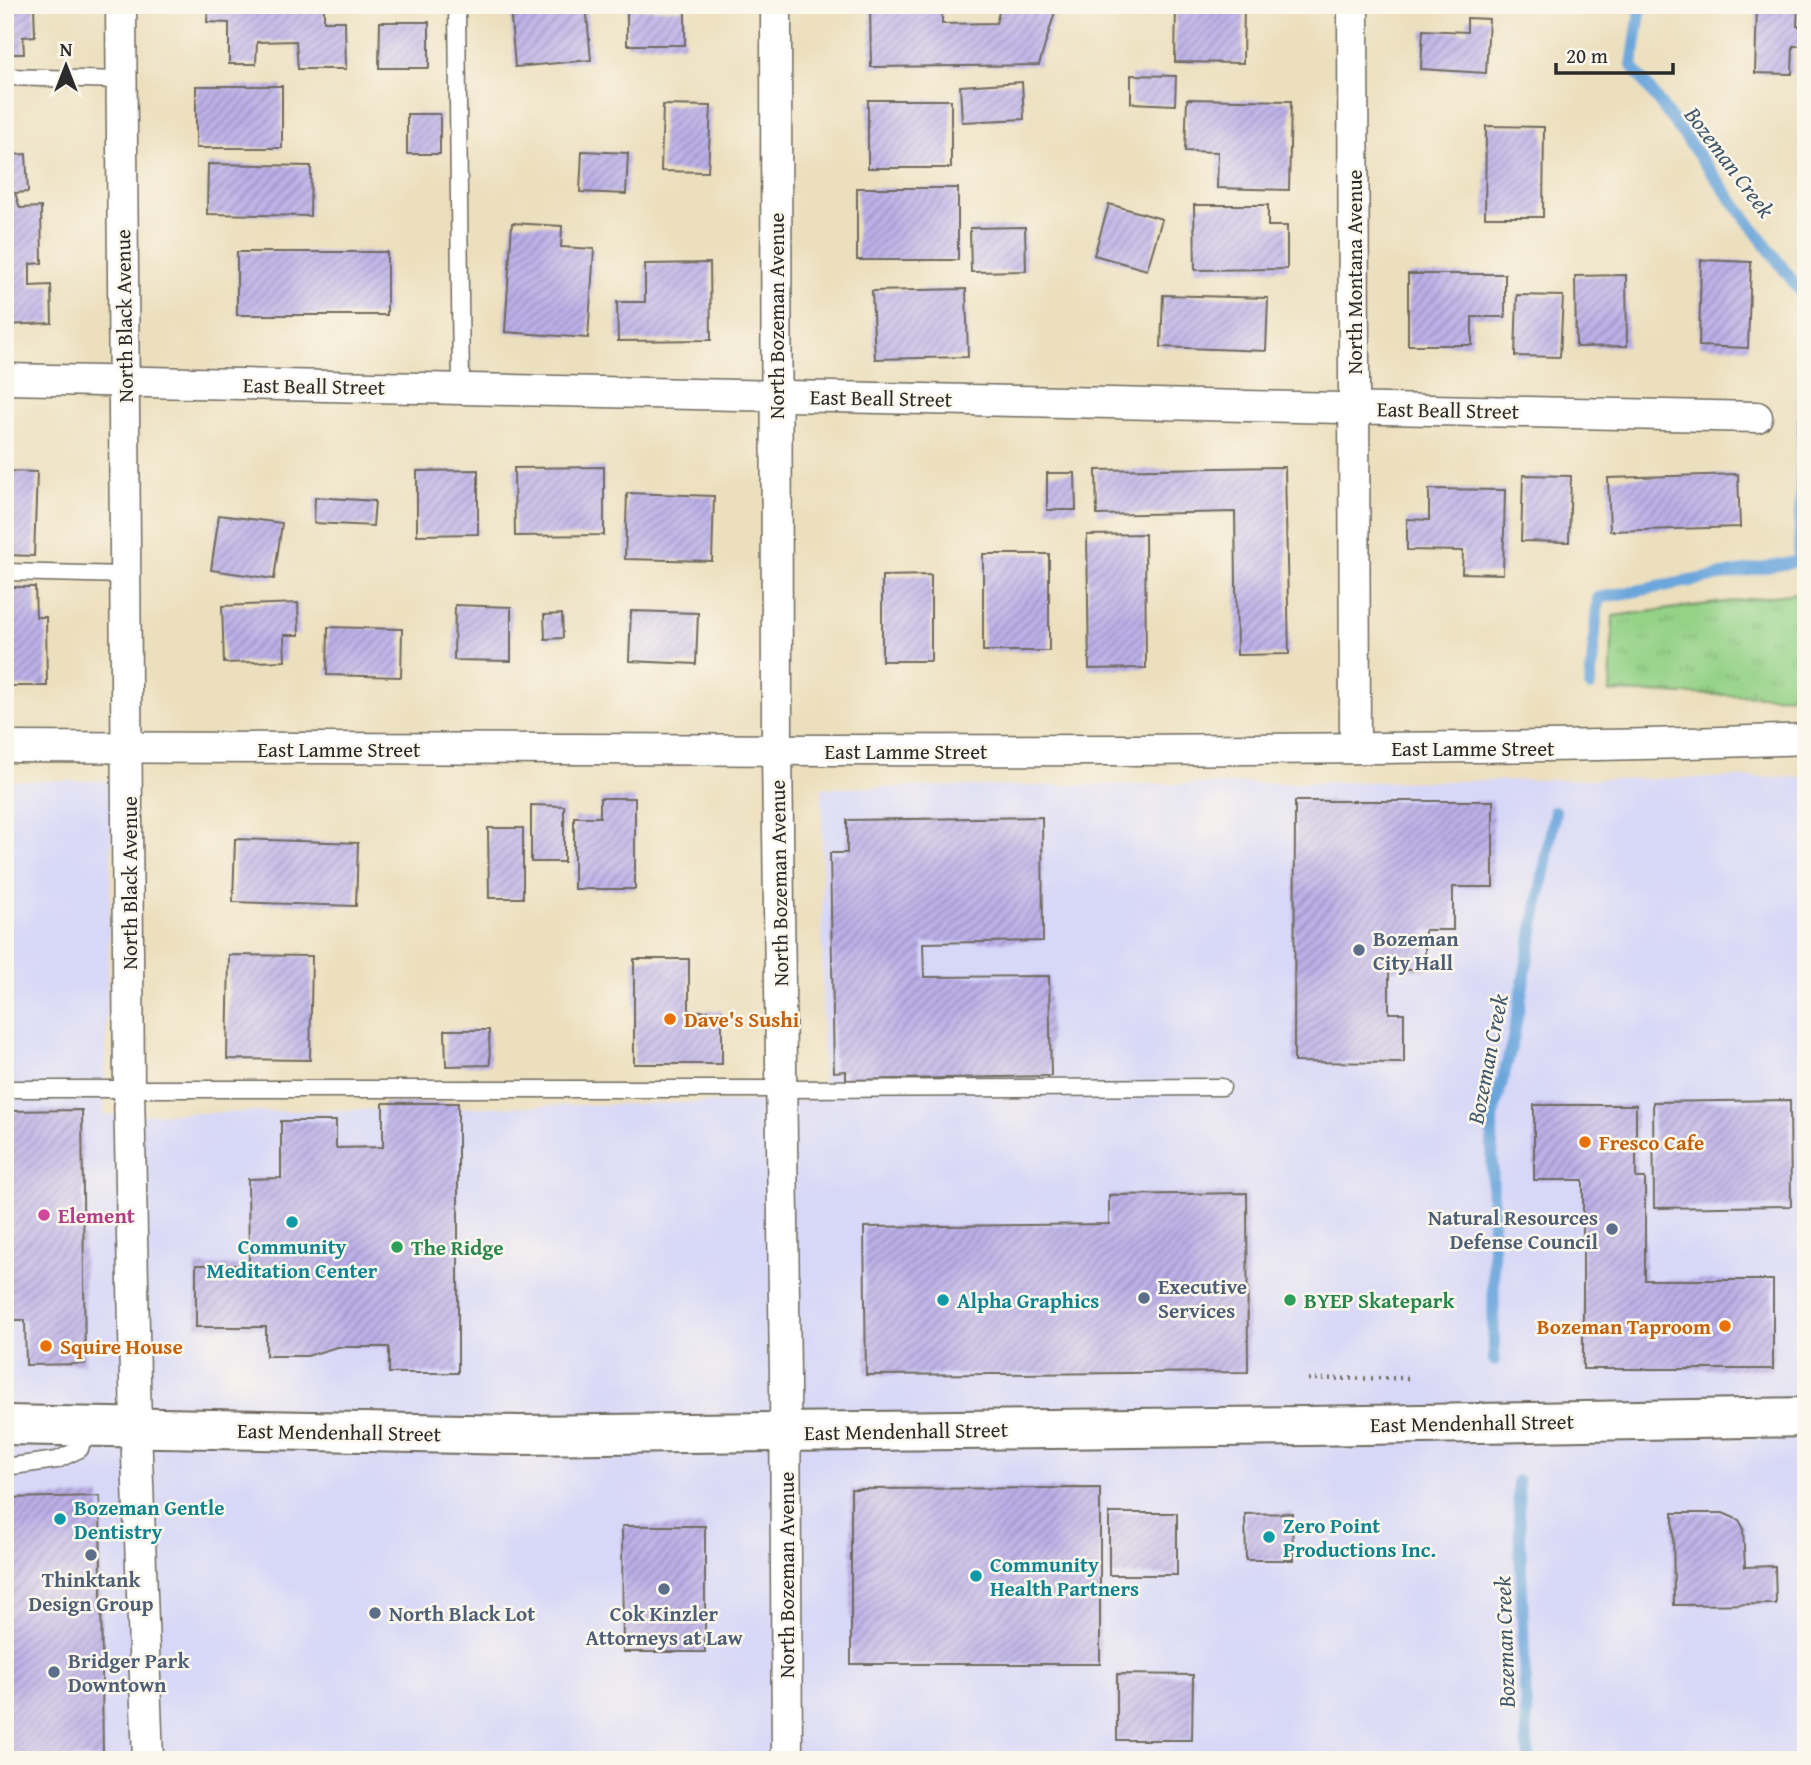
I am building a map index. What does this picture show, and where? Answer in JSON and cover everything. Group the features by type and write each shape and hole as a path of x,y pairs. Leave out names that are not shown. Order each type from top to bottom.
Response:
{"street":[{"name":"North Black Avenue","path":"121,5 130,1089 136,1428 148,1760"},
{"name":"North Bozeman Avenue","path":"776,5 778,751 787,1760"},
{"name":"North Montana Avenue","path":"1353,5 1355,748"},
{"name":"East Beall Street","path":"5,379 1756,417"},
{"name":"East Lamme Street","path":"5,747 778,751 1580,747 1806,739"},
{"name":"East Mendenhall Street","path":"5,1425 480,1435 786,1433 1806,1417"}],"lane":[{"path":"457,5 461,389"},
{"path":"5,77 122,80"},
{"path":"5,572 126,575"},
{"path":"5,1089 1222,1087"},
{"path":"5,1467 57,1460 80,1449 86,1427"}],"path":[{"path":"1308,1379 1409,1378"}],"shaded area":[{"path":"1806,777 1806,1760 5,1760 5,781 113,781 104,1115 823,1100 822,788"}],"green space":[{"path":"1806,592 1806,697 1610,692 1613,616"}],"building":[{"path":"5,5 34,5 35,36 23,37 24,54 5,54"},
{"path":"208,5 324,5 324,21 345,21 346,69 298,69 296,41 257,42 256,64 229,64 229,23 207,22"},
{"path":"586,5 591,60 515,67 510,6"},
{"path":"870,5 942,5 942,24 996,23 1001,5 1057,5 1039,65 871,67"},
{"path":"1176,5 1244,5 1243,63 1175,62"},
{"path":"1757,5 1798,5 1797,26 1806,27 1806,46 1793,46 1792,74 1755,73"},
{"path":"627,9 685,9 685,45 627,45"},
{"path":"1467,18 1489,19 1486,73 1421,69 1423,30 1467,32"},
{"path":"380,22 429,22 429,68 379,68"},
{"path":"1131,75 1176,76 1175,105 1131,103"},
{"path":"1022,82 1024,119 962,122 960,86"},
{"path":"196,86 282,86 282,148 196,148"},
{"path":"1187,99 1291,101 1289,190 1217,188 1218,152 1185,151"},
{"path":"868,100 951,100 951,168 868,168"},
{"path":"663,105 711,106 708,172 661,171"},
{"path":"407,114 440,114 440,154 407,154"},
{"path":"5,126 9,126 11,155 26,154 28,192 15,193 20,208 41,207 42,263 30,264 30,286 51,285 52,323 5,325"},
{"path":"1486,126 1544,127 1543,217 1485,217"},
{"path":"582,151 628,153 626,194 580,192"},
{"path":"208,164 311,166 310,216 207,214"},
{"path":"857,188 958,188 958,260 857,260"},
{"path":"1109,204 1162,219 1147,270 1094,255"},
{"path":"1194,205 1268,205 1268,226 1287,226 1287,269 1195,270"},
{"path":"512,223 562,226 561,247 594,249 588,338 505,332"},
{"path":"1025,227 1026,271 971,272 970,228"},
{"path":"237,252 387,252 387,315 237,315"},
{"path":"1701,260 1751,262 1748,348 1699,346"},
{"path":"710,263 711,340 618,341 617,302 645,302 645,264"},
{"path":"1408,274 1505,274 1505,317 1472,317 1472,345 1408,345"},
{"path":"1626,275 1627,346 1576,347 1575,276"},
{"path":"966,289 968,357 875,359 872,291"},
{"path":"1163,295 1268,298 1266,351 1161,347"},
{"path":"1517,295 1563,296 1560,357 1515,356"},
{"path":"604,467 604,535 515,536 514,468"},
{"path":"1285,467 1289,654 1237,655 1235,512 1097,515 1096,470"},
{"path":"478,470 478,534 417,535 417,471"},
{"path":"5,471 37,472 34,556 5,555"},
{"path":"1047,473 1075,473 1076,510 1047,510"},
{"path":"1738,474 1740,527 1610,531 1608,478"},
{"path":"1523,475 1571,476 1569,542 1521,541"},
{"path":"1429,489 1505,490 1503,574 1462,573 1463,551 1407,550 1407,519 1429,520"},
{"path":"627,493 714,496 712,561 625,559"},
{"path":"315,497 375,501 373,526 314,523"},
{"path":"219,515 282,523 274,579 211,570"},
{"path":"1145,534 1146,668 1089,669 1087,535"},
{"path":"983,554 1049,554 1049,651 983,651"},
{"path":"931,575 931,661 882,661 882,576"},
{"path":"5,587 35,587 36,617 46,617 47,686 5,686"},
{"path":"298,603 299,635 284,635 285,661 224,663 222,606"},
{"path":"455,605 511,607 511,661 454,660"},
{"path":"631,611 698,613 696,664 629,661"},
{"path":"562,614 563,638 545,639 544,615"},
{"path":"328,627 402,629 401,677 327,675"},
{"path":"600,798 635,798 635,889 574,889 574,817 600,817"},
{"name":"Bozeman City Hall","path":"1295,801 1493,801 1493,887 1453,887 1453,930 1425,930 1425,970 1389,970 1389,1013 1404,1013 1404,1063 1294,1062"},
{"path":"531,805 564,806 564,862 531,862"},
{"path":"1042,817 1043,941 923,943 924,977 1049,976 1051,1076 846,1080 846,1071 834,1072 830,853 847,853 847,820"},
{"path":"488,828 523,828 523,898 489,898"},
{"path":"235,839 358,843 356,906 233,902"},
{"path":"229,955 312,956 310,1060 227,1059"},
{"path":"634,959 689,959 689,1011 722,1011 722,1064 634,1064"},
{"path":"445,1030 489,1030 490,1065 446,1066"},
{"path":"1790,1100 1791,1206 1654,1208 1653,1102"},
{"path":"383,1103 458,1103 458,1373 389,1373 389,1347 337,1347 307,1356 266,1356 266,1327 196,1327 196,1265 249,1265 248,1179 281,1178 281,1121 336,1121 336,1148 383,1147"},
{"path":"1534,1105 1636,1105 1636,1178 1645,1178 1645,1280 1773,1280 1773,1369 1583,1369 1583,1180 1534,1180"},
{"name":"Element","path":"82,1110 85,1364 26,1365 25,1320 5,1320 5,1111"},
{"path":"1247,1193 1248,1372 866,1375 864,1227 1109,1224 1109,1195"},
{"name":"Community Health Partners","path":"1100,1488 1100,1664 851,1664 851,1489"},
{"name":"Bridger Park Downtown","path":"100,1496 103,1758 5,1759 5,1498"},
{"path":"1109,1513 1177,1513 1177,1575 1109,1575"},
{"name":"Zero Point Productions Inc.","path":"1292,1513 1293,1560 1246,1560 1245,1514"},
{"path":"1673,1513 1723,1513 1739,1520 1743,1527 1745,1567 1775,1566 1776,1604 1674,1605"},
{"name":"Cok Kinzler Attorneys at Law","path":"622,1526 705,1526 705,1652 623,1652"},
{"path":"1117,1674 1193,1675 1192,1740 1117,1740"}],"waterway":[{"name":"Bozeman Creek","path":"1641,5 1632,66 1806,299"},
{"name":"Bozeman Creek","path":"1590,686 1598,598 1799,561 1806,327"},
{"name":"Bozeman Creek","path":"1494,1360 1492,1119 1512,1044 1555,811"},
{"name":"Bozeman Creek","path":"1518,1481 1527,1746 1530,1760"}],"place":[{"name":"Bozeman City Hall","path":"1359,950"},
{"name":"Dave's Sushi","path":"670,1019"},
{"name":"Fresco Cafe","path":"1585,1142"},
{"name":"Element","path":"44,1215"},
{"name":"Community Meditation Center","path":"292,1222"},
{"name":"Natural Resources Defense Council","path":"1612,1229"},
{"name":"The Ridge","path":"397,1247"},
{"name":"Executive Services","path":"1144,1298"},
{"name":"Alpha Graphics","path":"943,1300"},
{"name":"BYEP Skatepark","path":"1290,1300"},
{"name":"Bozeman Taproom","path":"1725,1326"},
{"name":"Squire House","path":"46,1346"},
{"name":"Bozeman Gentle Dentistry","path":"60,1519"},
{"name":"Zero Point Productions Inc.","path":"1269,1537"},
{"name":"Thinktank Design Group","path":"91,1555"},
{"name":"Community Health Partners","path":"976,1576"},
{"name":"Cok Kinzler Attorneys at Law","path":"664,1589"},
{"name":"North Black Lot","path":"375,1613"},
{"name":"Bridger Park Downtown","path":"54,1672"}]}
